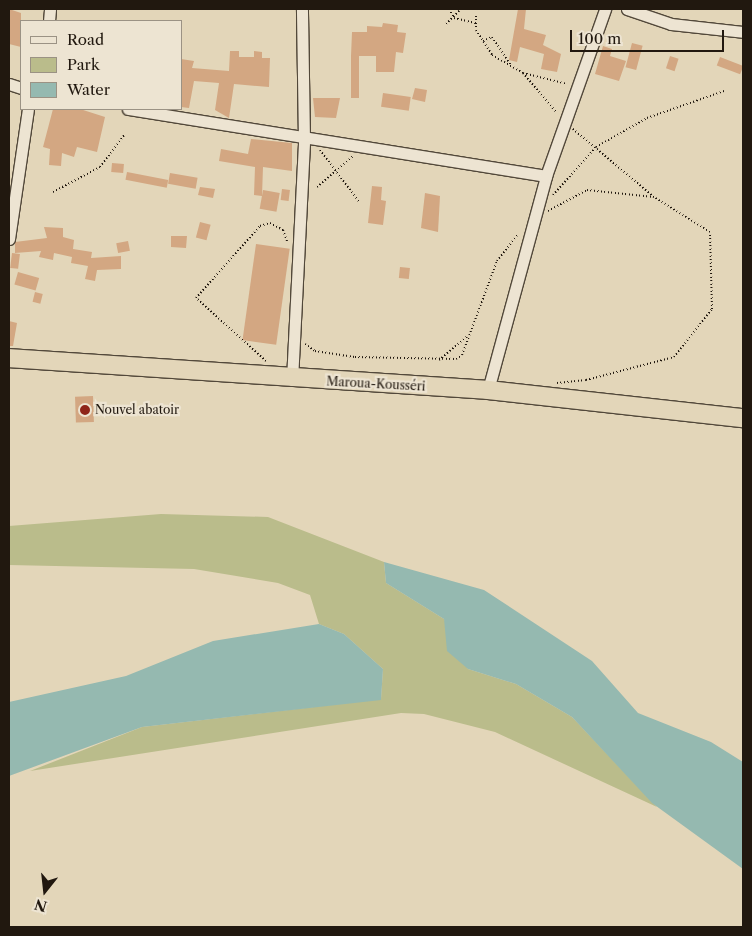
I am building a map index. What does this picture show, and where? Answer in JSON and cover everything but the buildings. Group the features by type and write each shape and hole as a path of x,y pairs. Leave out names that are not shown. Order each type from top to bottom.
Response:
{"highway":[{"name":"Maroua-Kousséri","path":"9,358 292,380 488,390 743,418"}],"street":[{"path":"292,380 309,141 302,9"},
{"path":"488,390 546,176 563,121 605,9"},
{"path":"627,9 671,24 743,32"},
{"path":"9,240 28,110"},
{"path":"134,110 309,141 546,176"}],"path":[{"path":"449,9 454,18 476,23"},
{"path":"446,24 461,9"},
{"path":"476,9 476,23 483,41 492,55 523,73 577,86"},
{"path":"483,41 492,37 513,67"},
{"path":"523,73 563,121 654,197 710,232 712,309 674,357 586,380 547,384"},
{"path":"294,337 315,351 354,358 439,360 462,355 497,262 596,147 647,118 724,91"},
{"path":"53,192 100,166 124,134"},
{"path":"309,141 360,203"},
{"path":"317,187 332,170 363,149"},
{"path":"534,218 587,190 654,197"},
{"path":"274,366 242,344 196,298 260,226 270,223 283,230 287,241"},
{"path":"439,360 468,336"}],"green space":[{"path":"161,514 268,517 384,562 386,583 444,619 468,669 516,684 572,717 657,807 495,732 424,714 401,713 30,771 142,727 381,699 383,669 344,634 319,624 310,595 278,583 194,569 9,565 9,526"}],"water":[{"path":"384,562 484,590 592,661 638,713 711,742 743,762 743,869 652,803 572,717 516,684 468,669 447,651 444,619 386,583"},
{"path":"319,624 344,634 383,669 381,700 142,727 9,776 9,702 126,676 213,641"}],"place":[{"name":"Nouvel abatoir","path":"85,410"}]}
